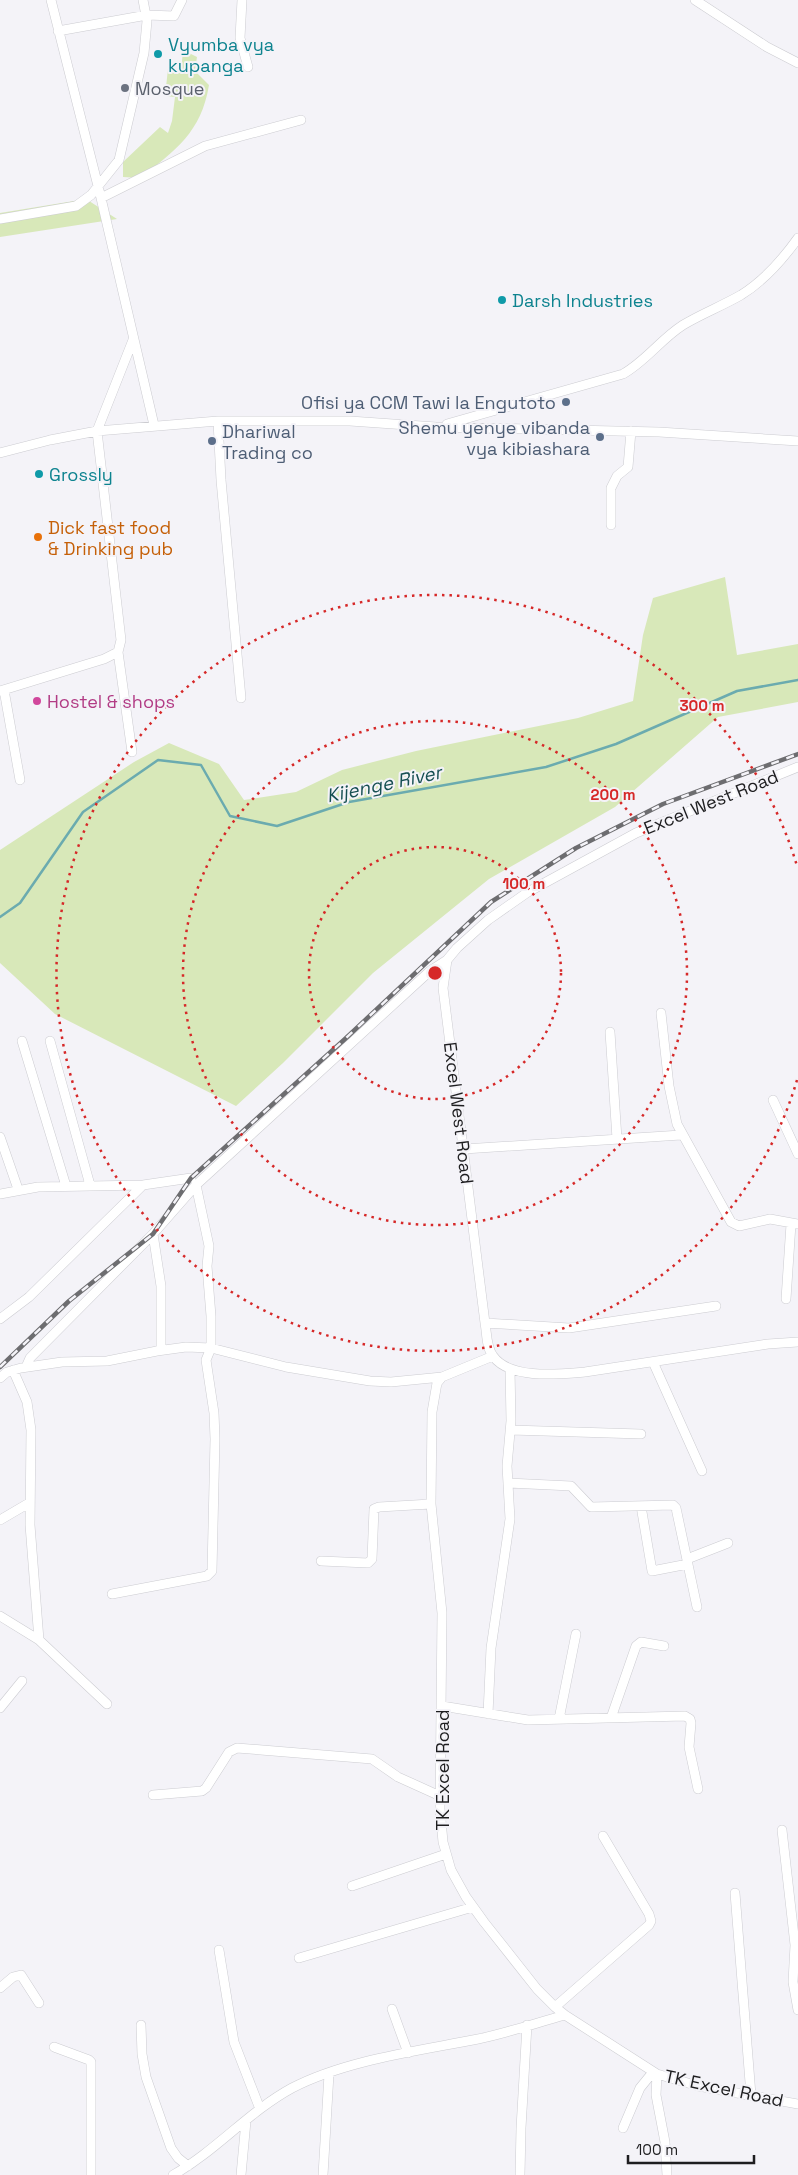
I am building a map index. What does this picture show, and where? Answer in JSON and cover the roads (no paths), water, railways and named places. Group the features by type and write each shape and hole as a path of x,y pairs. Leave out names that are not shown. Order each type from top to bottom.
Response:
{"street":[{"path":"51,0 101,198 154,425"},
{"path":"0,219 76,206 92,195 120,160 144,53 147,15 143,0"},
{"path":"58,31 147,15 174,16 177,14 182,0"},
{"path":"242,0 240,38 248,67"},
{"path":"695,0 767,47 798,63"},
{"path":"101,198 204,146 301,120"},
{"path":"436,427 623,374 648,358 664,339 683,325 742,294 771,269 798,238"},
{"path":"132,752 118,652 121,640 97,431 133,340"},
{"path":"218,421 221,480 241,698"},
{"path":"0,453 50,440 97,431 218,421 350,421 436,427 631,431 798,441"},
{"path":"611,525 611,488 617,476 628,467 631,431"},
{"path":"20,780 2,691 104,659 118,652"},
{"name":"Excel West Road","path":"493,1356 488,1346 443,988 447,960 488,920 528,892 577,864 636,833 798,767"},
{"path":"26,1367 30,1358 153,1234 194,1181 430,971 447,960"},
{"path":"661,1013 669,1086 682,1135 733,1224 739,1226 770,1219 795,1224 786,1299"},
{"path":"610,1032 617,1139"},
{"path":"22,1041 66,1186"},
{"path":"50,1041 90,1185"},
{"path":"773,1100 798,1154"},
{"path":"464,1149 682,1135"},
{"path":"0,1137 18,1190"},
{"path":"0,1194 18,1190 66,1186 143,1185 194,1181"},
{"path":"112,1594 207,1576 212,1571 215,1439 214,1413 207,1365 211,1348 211,1316 207,1266 209,1246 194,1181"},
{"path":"0,1319 29,1297 143,1185"},
{"path":"153,1234 161,1286 161,1350"},
{"path":"485,1323 569,1328 716,1306"},
{"path":"0,1378 13,1370 26,1367 62,1362 107,1361 186,1347 211,1348 278,1366 370,1381 391,1382 442,1377 493,1356 502,1365 510,1369 533,1373 564,1374 759,1345 798,1342"},
{"path":"653,1362 702,1471"},
{"path":"488,1714 492,1639 510,1519 508,1456 510,1369"},
{"path":"13,1370 27,1402 30,1415 29,1503 39,1640"},
{"name":"TK Excel Road","path":"442,1377 434,1391 432,1412 431,1504 442,1613 440,1796 443,1842 451,1870 473,1907 521,1971 554,2007 565,2015 655,2073 698,2086 798,2104"},
{"path":"510,1430 641,1434"},
{"path":"508,1483 571,1486 591,1508 670,1504 676,1508 697,1606"},
{"path":"0,1520 29,1503"},
{"path":"321,1561 368,1563 372,1559 374,1509 379,1507 431,1504"},
{"path":"641,1506 652,1571 687,1562 728,1543"},
{"path":"0,1616 39,1640 107,1704"},
{"path":"559,1719 576,1634"},
{"path":"611,1718 636,1646 641,1642 664,1646"},
{"path":"0,1708 22,1681"},
{"path":"442,1706 528,1720 685,1716 690,1719 689,1747 698,1789"},
{"path":"153,1795 202,1792 229,1752 236,1748 372,1759 404,1780 440,1796"},
{"path":"782,1830 795,1945 793,1982 798,2010"},
{"path":"554,2007 649,1925 651,1921 649,1914 603,1836"},
{"path":"352,1886 446,1854"},
{"path":"735,1893 751,2095"},
{"path":"299,1958 473,1907"},
{"path":"219,1950 234,2042 260,2109"},
{"path":"0,1988 13,1976 21,1976 39,2003"},
{"path":"392,2009 408,2053"},
{"path":"173,2175 188,2166 260,2109 293,2088 329,2074 408,2053 481,2038 565,2015"},
{"path":"142,2024 142,2054 146,2077 171,2148 178,2158 188,2166"},
{"path":"520,2175 520,2128 527,2025"},
{"path":"54,2046 91,2062 91,2175"},
{"path":"623,2128 640,2088 655,2073"},
{"path":"655,2073 656,2095 665,2142 667,2175"},
{"path":"323,2175 329,2074"},
{"path":"241,2175 246,2121"}],"waterway":[{"name":"Kijenge River","path":"0,917 20,903 83,812 158,760 201,765 230,816 277,826 349,802 546,767 616,744 737,691 798,680"}],"railway":[{"path":"0,1367 69,1301 153,1234 191,1178 345,1039 491,902 576,848 663,804 798,754"}],"place":[{"name":"Vyumba vya kupanga","path":"158,54"},
{"name":"Mosque","path":"125,88"},
{"name":"Darsh Industries","path":"502,300"},
{"name":"Ofisi ya CCM Tawi la Engutoto","path":"566,402"},
{"name":"Shemu yenye vibanda vya kibiashara","path":"600,437"},
{"name":"Dhariwal Trading co","path":"212,441"},
{"name":"Grossly","path":"39,474"},
{"name":"Dick fast food & Drinking pub","path":"38,537"},
{"name":"Hostel & shops","path":"37,701"}]}
